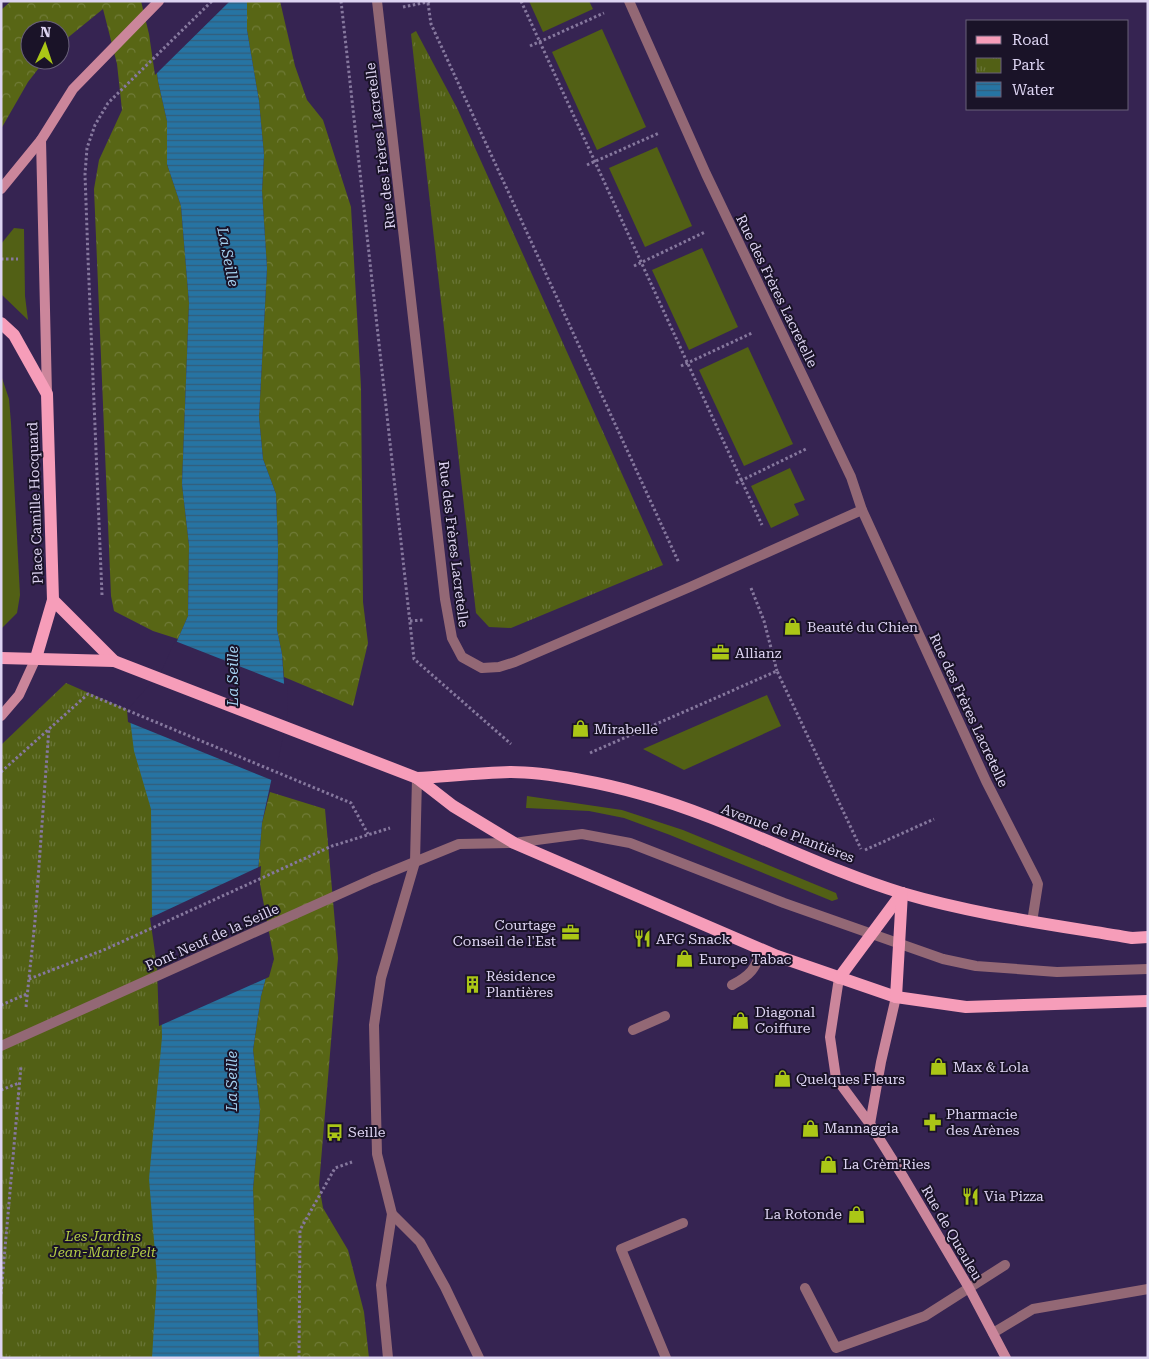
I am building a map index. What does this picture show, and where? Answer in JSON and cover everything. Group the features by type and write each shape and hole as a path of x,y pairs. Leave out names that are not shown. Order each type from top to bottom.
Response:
{"main road":[{"path":"1,189 41,140 73,89 159,1"},
{"path":"41,140 47,394"},
{"name":"Place Camille Hocquard","path":"1,323 14,336 47,394 53,600 36,658"},
{"path":"53,600 114,661"},
{"path":"1,658 114,661"},
{"path":"1,716 19,696 36,658"},
{"name":"Avenue de Plantières","path":"114,661 417,778 453,806 514,843 762,950 839,978 896,996 966,1007 1148,1001"},
{"name":"Avenue de Plantières","path":"417,778 513,772 595,784 642,794 902,893 1032,922 1132,938 1148,937"},
{"path":"839,978 902,893"},
{"path":"870,1124 882,1055 896,996 902,893"},
{"name":"Rue de Queuleu","path":"839,978 830,1037 836,1078 870,1124 969,1288 1006,1358"}],"street":[{"name":"Rue des Frères Lacretelle","path":"377,1 445,599 452,638 462,658 482,668 515,662 690,588 862,510"},
{"name":"Rue des Frères Lacretelle","path":"629,1 706,174 851,477 862,510 986,782 1038,884 1032,922"},
{"path":"388,1358 381,1285 392,1214 377,1154 374,1025 380,978 415,862 417,778"},
{"name":"Avenue de Plantières","path":"337,896 459,844 514,843 582,834 630,843 871,935 943,959 976,966 1057,972 1148,969"},
{"name":"Pont Neuf de la Seille","path":"1,1046 337,896"},
{"path":"732,985 748,977 756,965 762,950"},
{"path":"633,1030 665,1016"},
{"path":"392,1214 420,1242 445,1287 479,1358"},
{"path":"666,1358 621,1249 682,1222"},
{"path":"805,1288 836,1348 925,1316 1005,1265"},
{"path":"992,1333 1033,1310 1148,1289"}],"path":[{"path":"102,595 85,174 87,148 95,125 108,103 212,1"},
{"path":"341,1 414,659 514,746"},
{"path":"521,1 774,550"},
{"path":"428,4 431,24 690,588"},
{"path":"530,46 604,13"},
{"path":"587,165 659,133"},
{"path":"634,266 705,232"},
{"path":"1,259 21,259"},
{"path":"681,366 752,333"},
{"path":"736,483 806,449"},
{"path":"742,565 764,621 777,671 862,852 934,819"},
{"path":"587,754 777,671"},
{"path":"1,772 88,694 351,803 368,834 332,846 106,949 29,979"},
{"path":"1,1005 27,994"},
{"path":"1,1090 19,1082"},
{"path":"299,1358 300,1230 335,1168"}],"green space":[{"path":"11,1 143,1 152,34 158,81 167,121 167,164 181,206 189,303 182,484 189,545 188,616 178,639 153,631 114,611 111,596 94,189 99,160 122,110 117,64 103,9 70,36 70,20 20,20 20,70 37,70 28,82 1,129 1,10"},
{"path":"247,1 280,1 295,66 307,100 323,120 351,207 361,387 363,602 368,643 353,706 284,677 277,630 278,549 276,494 263,459 259,417 267,268 262,191 264,155 259,101 247,30"},
{"path":"529,1 589,1 593,9 543,32"},
{"path":"602,29 646,127 597,150 552,52"},
{"path":"416,31 457,108 663,565 511,628 489,627 476,613 411,34"},
{"path":"657,147 692,226 645,247 609,168"},
{"path":"14,228 24,229 25,296 28,320 1,294 1,244"},
{"path":"702,248 738,327 689,350 652,270"},
{"path":"748,347 793,444 744,466 699,370"},
{"path":"1,375 9,399 20,595 17,613 1,629"},
{"path":"790,468 805,500 794,504 799,515 771,528 751,486"},
{"name":"Les Jardins Jean-Marie Pelt","path":"66,683 130,711 201,750 205,1358 1,1358 1,745"},
{"path":"767,695 781,726 684,770 643,749"},
{"path":"270,792 325,809 338,958 319,1185 323,1208 348,1250 364,1312 369,1358 259,1358 253,1189 260,1110 253,1050 261,996 271,959 257,884 262,823"},
{"path":"527,796 622,810 683,830 836,893 838,899 832,901 624,818 589,811 526,808"}],"water":[{"name":"La Seille","path":"143,1 247,1 247,30 259,101 264,155 262,191 267,268 259,417 263,459 276,494 278,549 277,630 282,654 286,712 262,823 257,884 271,959 261,996 253,1050 260,1110 253,1189 259,1358 152,1358 157,1277 149,1179 162,1037 160,966 152,915 151,809 134,751 129,711 163,673 188,616 189,545 182,484 189,303 181,206 167,164 167,121 158,81 152,34"}],"pier":[{"path":"141,1 230,1 155,75 149,34"},
{"path":"175,641 287,685 288,712 274,781 128,722 127,710 161,672"},
{"path":"261,866 260,884 274,959 269,977 159,1026 157,966 150,918"}],"place":[{"name":"Beauté du Chien","path":"793,627"},
{"name":"Allianz","path":"721,653"},
{"name":"Mirabelle","path":"580,729"},
{"name":"Courtage Conseil de l'Est","path":"570,933"},
{"name":"AFG Snack","path":"642,939"},
{"name":"Europe Tabac","path":"685,959"},
{"name":"Résidence Plantières","path":"472,984"},
{"name":"Diagonal Coiffure","path":"741,1020"},
{"name":"Max & Lola","path":"939,1067"},
{"name":"Quelques Fleurs","path":"782,1079"},
{"name":"Pharmacie des Arènes","path":"932,1122"},
{"name":"Mannaggia","path":"810,1128"},
{"name":"Seille","path":"334,1132"},
{"name":"La Crèm'Ries","path":"829,1164"},
{"name":"Via Pizza","path":"970,1196"},
{"name":"La Rotonde","path":"856,1214"}]}
